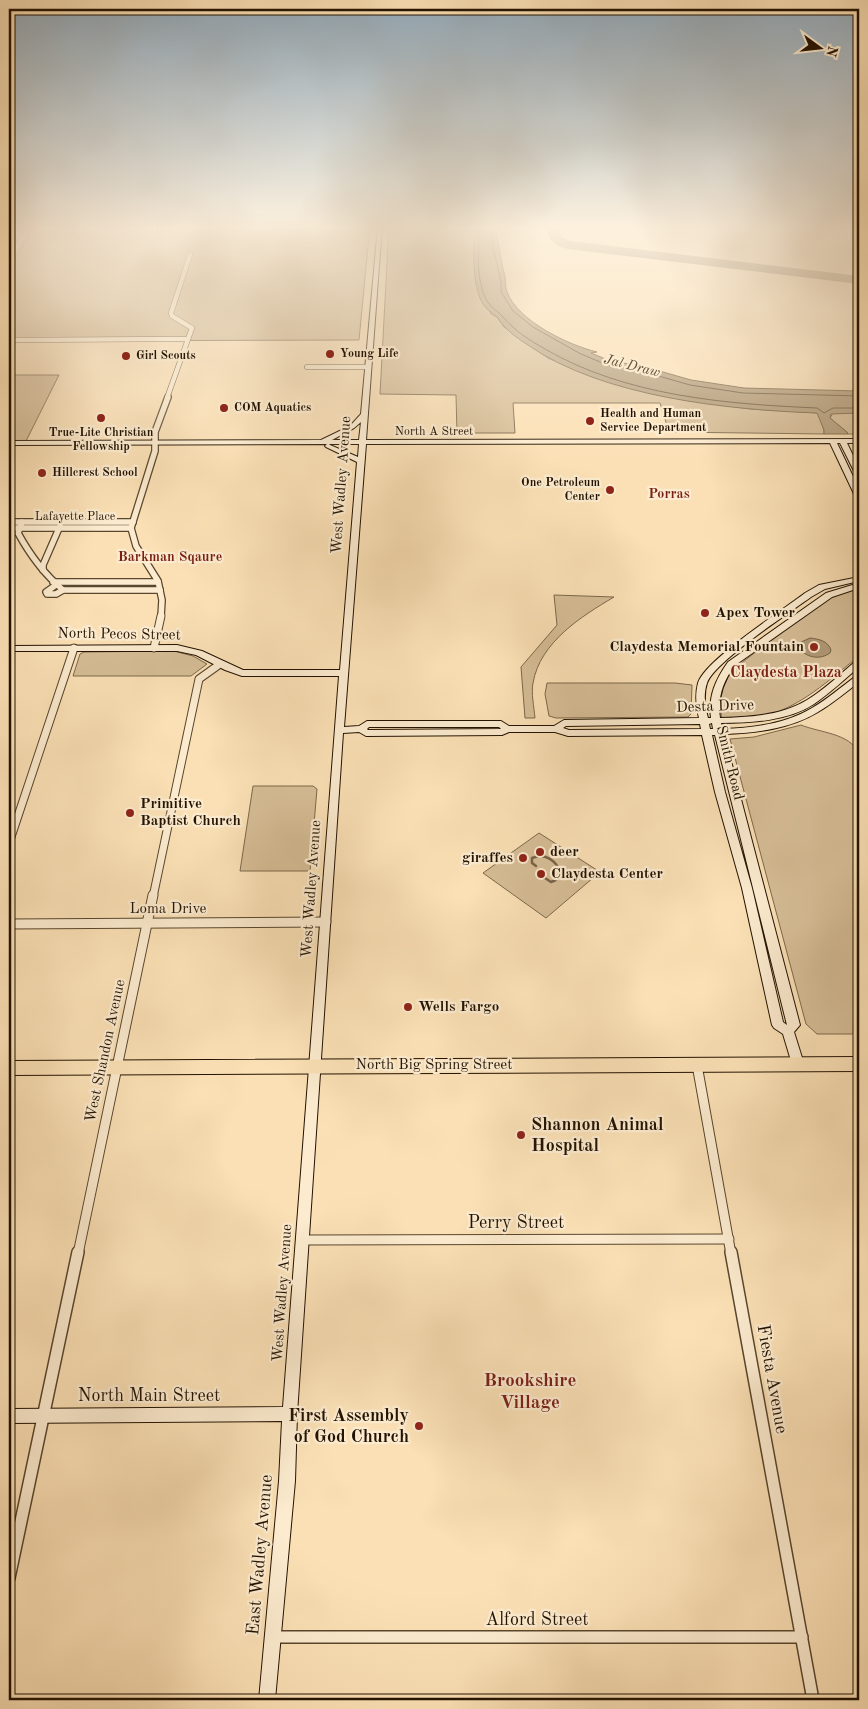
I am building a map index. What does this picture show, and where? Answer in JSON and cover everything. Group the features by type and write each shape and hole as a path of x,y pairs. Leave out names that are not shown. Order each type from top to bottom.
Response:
{"highway":[{"name":"North Big Spring Street","path":"9,1068 859,1064"}],"main road":[{"name":"West Wadley Avenue","path":"290,1414 339,730 373,306"},
{"path":"320,443 340,434 363,416"},
{"path":"833,442 859,496"},
{"path":"843,442 859,475"},
{"name":"North A Street","path":"9,443 859,442"},
{"path":"320,443 336,448 360,461"},
{"name":"Smith Road","path":"798,1064 788,1031 778,1025 700,704 703,682 720,660 808,595 822,587 859,579"},
{"name":"Smith Road","path":"788,1031 794,1024 713,706 718,684 731,664 829,595 859,585"},
{"name":"North Pecos Street","path":"9,648 73,652 177,648 199,653 242,673 344,673"},
{"name":"Desta Drive","path":"717,727 794,710 811,702 859,663"},
{"name":"Desta Drive","path":"339,730 361,730 366,733 502,732 507,729 556,729 568,733 772,726 798,718 821,707 859,678"},
{"name":"North Main Street","path":"9,1416 290,1414"},
{"name":"East Wadley Avenue","path":"267,1700 288,1480 290,1414"}],"street":[{"path":"154,648 164,608 158,582 153,572 136,550 131,536 132,525 155,452 155,432 186,339 192,328 172,316 173,306"},
{"path":"9,340 186,339"},
{"path":"307,367 367,367"},
{"name":"Lafayette Place","path":"9,522 132,525"},
{"name":"Lafayette Place","path":"22,522 18,528 18,533 28,553 54,583 63,590"},
{"path":"43,570 43,565 61,522"},
{"name":"Lafayette Place","path":"9,528 132,525"},
{"path":"158,582 54,583 46,592 47,594 56,594 63,590 160,590"},
{"path":"9,843 73,652"},
{"name":"West Shandon Avenue","path":"9,1578 199,679 220,664"},
{"name":"Loma Drive","path":"9,924 326,922"},
{"name":"Fiesta Avenue","path":"697,1064 813,1700"},
{"name":"Perry Street","path":"303,1240 729,1239"},
{"name":"Alford Street","path":"272,1637 802,1637"}],"shaded area":[{"path":"9,306 362,306 359,340 9,341"},
{"path":"385,306 487,306 491,314 497,317 504,327 548,358 587,374 619,385 684,400 751,409 818,413 824,434 669,432 660,403 513,403 515,433 457,433 456,395 380,394"},
{"path":"9,375 59,375 26,441 9,441"},
{"path":"833,413 859,413 859,434 847,434 830,418"},
{"path":"859,587 859,656 813,692 789,707 756,718 722,719 720,705 722,692 726,680 735,668 816,605 850,588"},
{"path":"554,595 614,597 576,622 553,643 544,655 537,668 533,683 532,696 535,718 525,718 521,667 557,625"},
{"path":"174,651 193,656 207,664 191,676 73,676 80,654 84,652"},
{"path":"547,683 675,683 692,685 691,714 688,717 556,718 549,716 545,694"},
{"path":"801,725 842,737 849,741 859,753 859,1030 852,1034 817,1034 806,1024 730,739 754,737"},
{"path":"253,786 313,786 317,789 310,871 240,871"},
{"path":"539,833 600,872 546,918 483,873"}],"water":[{"name":"Jal Draw","path":"484,306 515,306 533,322 559,338 597,352 591,353 608,360 649,368 691,380 744,388 859,391 859,413 831,414 830,418 848,433 824,434 817,413 706,404 629,389 558,363 515,336"},
{"path":"810,638 825,643 830,647 830,653 822,657 810,656 799,649 799,643"}],"waterway":[{"path":"536,866 532,863 532,858 541,856 556,864 560,872 556,880 551,882 545,878"}],"place":[{"name":"Young Life","path":"330,354"},
{"name":"Girl Scouts","path":"126,356"},
{"name":"COM Aquatics","path":"224,408"},
{"name":"True-Lite Christian Fellowship","path":"101,418"},
{"name":"Health and Human Service Department","path":"590,421"},
{"name":"Hillcrest School","path":"42,473"},
{"name":"One Petroleum Center","path":"610,490"},
{"name":"Apex Tower","path":"705,613"},
{"name":"Claydesta Memorial Fountain","path":"814,647"},
{"name":"Primitive Baptist Church","path":"130,813"},
{"name":"deer","path":"540,852"},
{"name":"giraffes","path":"523,858"},
{"name":"Claydesta Center","path":"541,874"},
{"name":"Wells Fargo","path":"408,1007"},
{"name":"Shannon Animal Hospital","path":"521,1135"},
{"name":"First Assembly of God Church","path":"419,1426"}],"district":[{"name":"Porras","path":"669,494"},
{"name":"Barkman Sqaure","path":"170,557"},
{"name":"Claydesta Plaza","path":"786,673"},
{"name":"Brookshire Village","path":"530,1392"}]}
